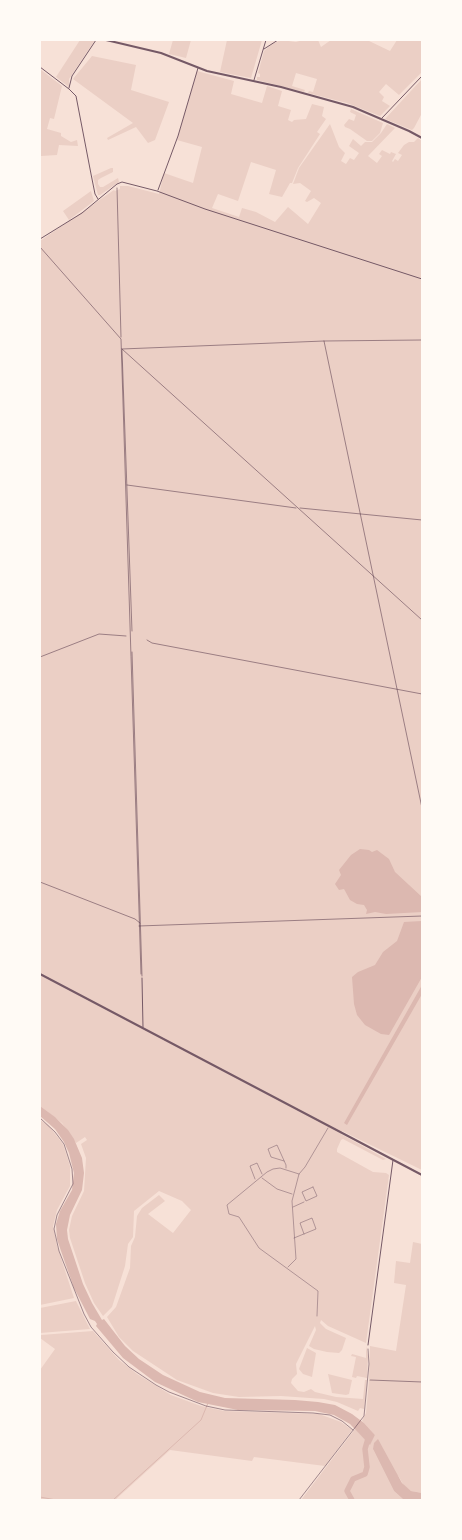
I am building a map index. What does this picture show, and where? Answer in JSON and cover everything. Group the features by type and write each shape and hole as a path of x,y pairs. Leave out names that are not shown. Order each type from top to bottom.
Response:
{"street":[{"path":"69,89 72,76 96,40"},
{"path":"106,40 161,53 198,68 281,87 353,107 422,138"},
{"path":"253,81 266,40"},
{"path":"263,49 278,40"},
{"path":"40,67 69,89 78,101 95,194 98,200"},
{"path":"157,191 178,136 198,68"},
{"path":"381,119 422,76"},
{"path":"40,239 82,213 122,182 157,191 205,209 422,279"},
{"path":"40,974 422,1175"},
{"path":"142,978 143,1029"},
{"path":"368,1345 393,1160"}],"lane":[{"path":"287,1268 296,1259 292,1207 293,1194 300,1174 329,1126"},
{"path":"284,1161 271,1157 268,1149 277,1145 284,1161 285,1170"},
{"path":"256,1181 250,1166 257,1163 261,1176 277,1189 293,1194"},
{"path":"300,1174 274,1169 261,1176 227,1204 229,1214 239,1217 258,1248 318,1290 317,1316"},
{"path":"292,1207 306,1201 317,1196 313,1187 302,1192 306,1201"},
{"path":"294,1238 304,1234 316,1229 312,1218 300,1223 304,1234"}],"path":[{"path":"117,184 129,632 140,925"},
{"path":"40,247 121,338"},
{"path":"121,349 324,341 422,340"},
{"path":"324,341 422,808"},
{"path":"121,349 132,630"},
{"path":"121,349 422,620"},
{"path":"127,484 298,508 359,512 422,520"},
{"path":"40,657 99,634 126,636"},
{"path":"147,640 422,694"},
{"path":"132,652 142,978"},
{"path":"40,882 139,920"},
{"path":"140,925 422,916"},
{"path":"40,1118 55,1132 64,1144 71,1161 73,1184 57,1215 54,1229 59,1251 77,1299 91,1328 129,1367 142,1377 169,1392 207,1406 225,1410 330,1415 353,1429"},
{"path":"299,1500 365,1413 369,1364 368,1345"},
{"path":"368,1380 422,1382"}],"shaded area":[{"path":"80,40 95,40 69,79 69,87 56,77"},
{"path":"173,40 191,40 186,58 169,54"},
{"path":"227,40 262,40 251,78 220,72"},
{"path":"281,40 296,42 318,40 321,47 331,40 367,40 390,51 397,40 422,40 422,72 399,95 386,84 379,92 384,97 382,101 390,106 380,116 347,103 308,93 309,91 313,92 317,79 296,73 292,86 305,90 304,92 257,80 257,77 260,77 258,73 264,51 272,44"},
{"path":"92,56 136,65 131,90 169,102 155,140 148,143 136,127 108,140 107,138 133,123 73,79"},
{"path":"40,69 62,86 54,119 50,118 47,129 61,133 61,136 71,142 77,140 78,146 59,145 57,155 41,156 40,159"},
{"path":"197,71 234,81 231,94 262,103 267,86 282,91 278,106 291,110 288,120 292,122 294,120 306,119 312,104 324,107 322,116 326,119 317,132 320,134 298,168 292,183 290,183 282,197 269,194 276,170 251,162 238,201 218,194 212,208 239,217 242,208 256,212 275,222 288,207 308,224 321,203 314,198 307,202 305,201 311,191 300,183 293,184 299,168 330,124 339,147 345,153 341,161 346,164 350,158 354,160 359,153 349,146 353,139 361,146 365,142 372,142 387,124 395,128 368,156 377,163 382,156 379,154 382,150 390,154 391,152 396,154 392,161 395,159 398,161 402,155 398,153 404,145 414,142 418,138 422,141 422,1170 342,1131 341,1134 386,1159 383,1160 343,1139 337,1152 373,1172 389,1175 366,1343 328,1326 321,1320 320,1323 326,1329 346,1338 342,1350 339,1353 327,1352 309,1346 316,1330 315,1326 296,1364 297,1374 291,1383 298,1391 304,1392 311,1389 315,1392 336,1397 363,1399 365,1380 367,1380 364,1409 360,1408 358,1411 324,1399 281,1396 239,1397 213,1393 177,1380 133,1351 119,1337 107,1317 116,1307 130,1268 131,1246 135,1237 137,1216 142,1208 159,1195 165,1201 148,1214 173,1233 191,1210 182,1201 159,1191 134,1211 133,1237 128,1244 125,1266 112,1307 103,1316 94,1303 85,1283 69,1230 72,1216 84,1191 86,1158 81,1144 87,1140 85,1137 76,1143 62,1123 40,1106 40,241 114,190 120,189 120,186 128,186 159,194 164,173 193,183 202,147 177,140"},
{"path":"422,79 422,113 414,128 412,130 385,119"},
{"path":"351,109 383,123 380,133 372,141 367,141 345,127 344,125 349,119 354,121 356,115 350,112"},
{"path":"113,168 113,172 98,180 98,184 100,187 103,187 118,178 119,182 98,195 93,176"},
{"path":"91,191 94,201 69,220 63,211"},
{"path":"360,849 372,852 377,850 389,859 395,872 422,897 422,912 386,914 375,912 366,914 367,910 364,905 350,900 344,889 339,890 335,884 341,875 339,870 351,855"},
{"path":"422,921 422,977 389,1035 381,1034 365,1025 357,1015 354,1004 352,977 358,972 375,965 383,952 397,941 404,922"},
{"path":"422,985 422,994 347,1125 344,1123"},
{"path":"40,1106 68,1130 82,1158 84,1173 82,1190 70,1215 67,1230 68,1239 83,1284 92,1303 102,1320 104,1319 125,1346 139,1359 163,1375 200,1392 225,1398 295,1400 335,1405 364,1423 375,1435 370,1445 350,1424 334,1415 315,1411 238,1410 198,1402 155,1382 123,1358 96,1326 95,1321 90,1319 74,1288 57,1239 56,1224 60,1211 72,1190 74,1173 64,1142 55,1129 40,1116"},
{"path":"40,1120 48,1125 63,1144 70,1166 70,1186 57,1210 53,1226 57,1246 74,1298 40,1305"},
{"path":"413,1242 422,1244 422,1493 411,1491 404,1486 399,1477 373,1449 394,1491 404,1500 301,1500 355,1429 370,1444 375,1435 362,1421 366,1413 369,1380 371,1380 369,1379 370,1346 396,1351 406,1285 394,1283 396,1261 410,1263"},
{"path":"76,1301 90,1329 40,1333 40,1308"},
{"path":"93,1331 119,1360 137,1374 171,1395 201,1406 224,1411 319,1414 341,1422 352,1430 325,1466 254,1457 252,1461 170,1450 115,1500 40,1500 40,1370 55,1349 40,1338 41,1335"},
{"path":"366,1346 368,1357 367,1378 352,1377 356,1357 351,1356 352,1354 366,1358"},
{"path":"307,1348 316,1353 312,1377 303,1374 299,1369"},
{"path":"328,1374 352,1380 349,1394 332,1393"},
{"path":"378,1439 402,1483 411,1491 422,1493 422,1500 404,1500 394,1491 373,1449 374,1443"}],"waterway":[{"path":"113,1500 201,1420 208,1403"},
{"path":"352,1500 347,1491 353,1479 365,1474 367,1467 365,1449 369,1435"},
{"path":"40,1497 56,1500"}]}
